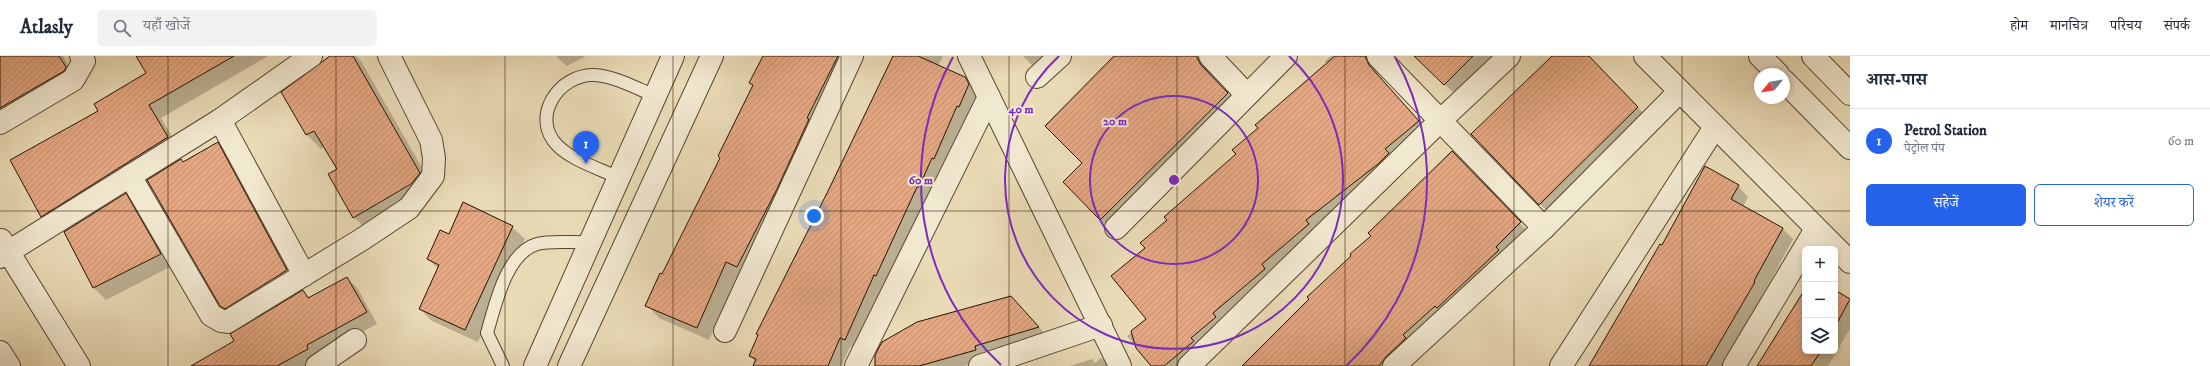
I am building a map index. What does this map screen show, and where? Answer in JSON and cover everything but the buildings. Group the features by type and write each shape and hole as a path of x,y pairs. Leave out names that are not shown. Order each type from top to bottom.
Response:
{"street":[{"path":"0,123 73,80 84,61 81,56"},
{"path":"79,366 2,249 130,176 220,120 311,56"},
{"path":"130,176 211,315 221,322 227,322 409,208 433,176 434,158 431,140 390,56"},
{"path":"535,366 673,56"},
{"path":"569,366 712,56"},
{"path":"725,331 852,56"},
{"path":"969,56 1120,366"},
{"path":"1037,77 1060,56"},
{"path":"1210,56 1247,96"},
{"path":"1116,228 1286,56"},
{"path":"1378,56 1544,228"},
{"path":"1189,366 1440,121 1509,56"},
{"path":"1645,56 1679,92 1850,262"},
{"path":"1760,56 1772,68"},
{"path":"1813,56 1850,94"},
{"path":"1790,86 1850,148"},
{"path":"1394,366 1544,228 1679,92"},
{"path":"856,366 989,97"},
{"path":"220,120 304,275"},
{"path":"1561,366 1715,127"},
{"path":"1734,366 1816,229"},
{"path":"593,237 624,246"},
{"path":"980,366 1101,325"},
{"path":"316,366 355,340"},
{"path":"0,352 9,366"}],"lane":[{"path":"619,178 578,159 557,145 546,129 545,115 549,102 567,84 576,79 593,75 614,79 655,96"},
{"path":"503,366 487,333 498,297 513,263 522,253 537,244 593,237"}],"place":[{"name":"Petrol Station","path":"586,164"}]}
